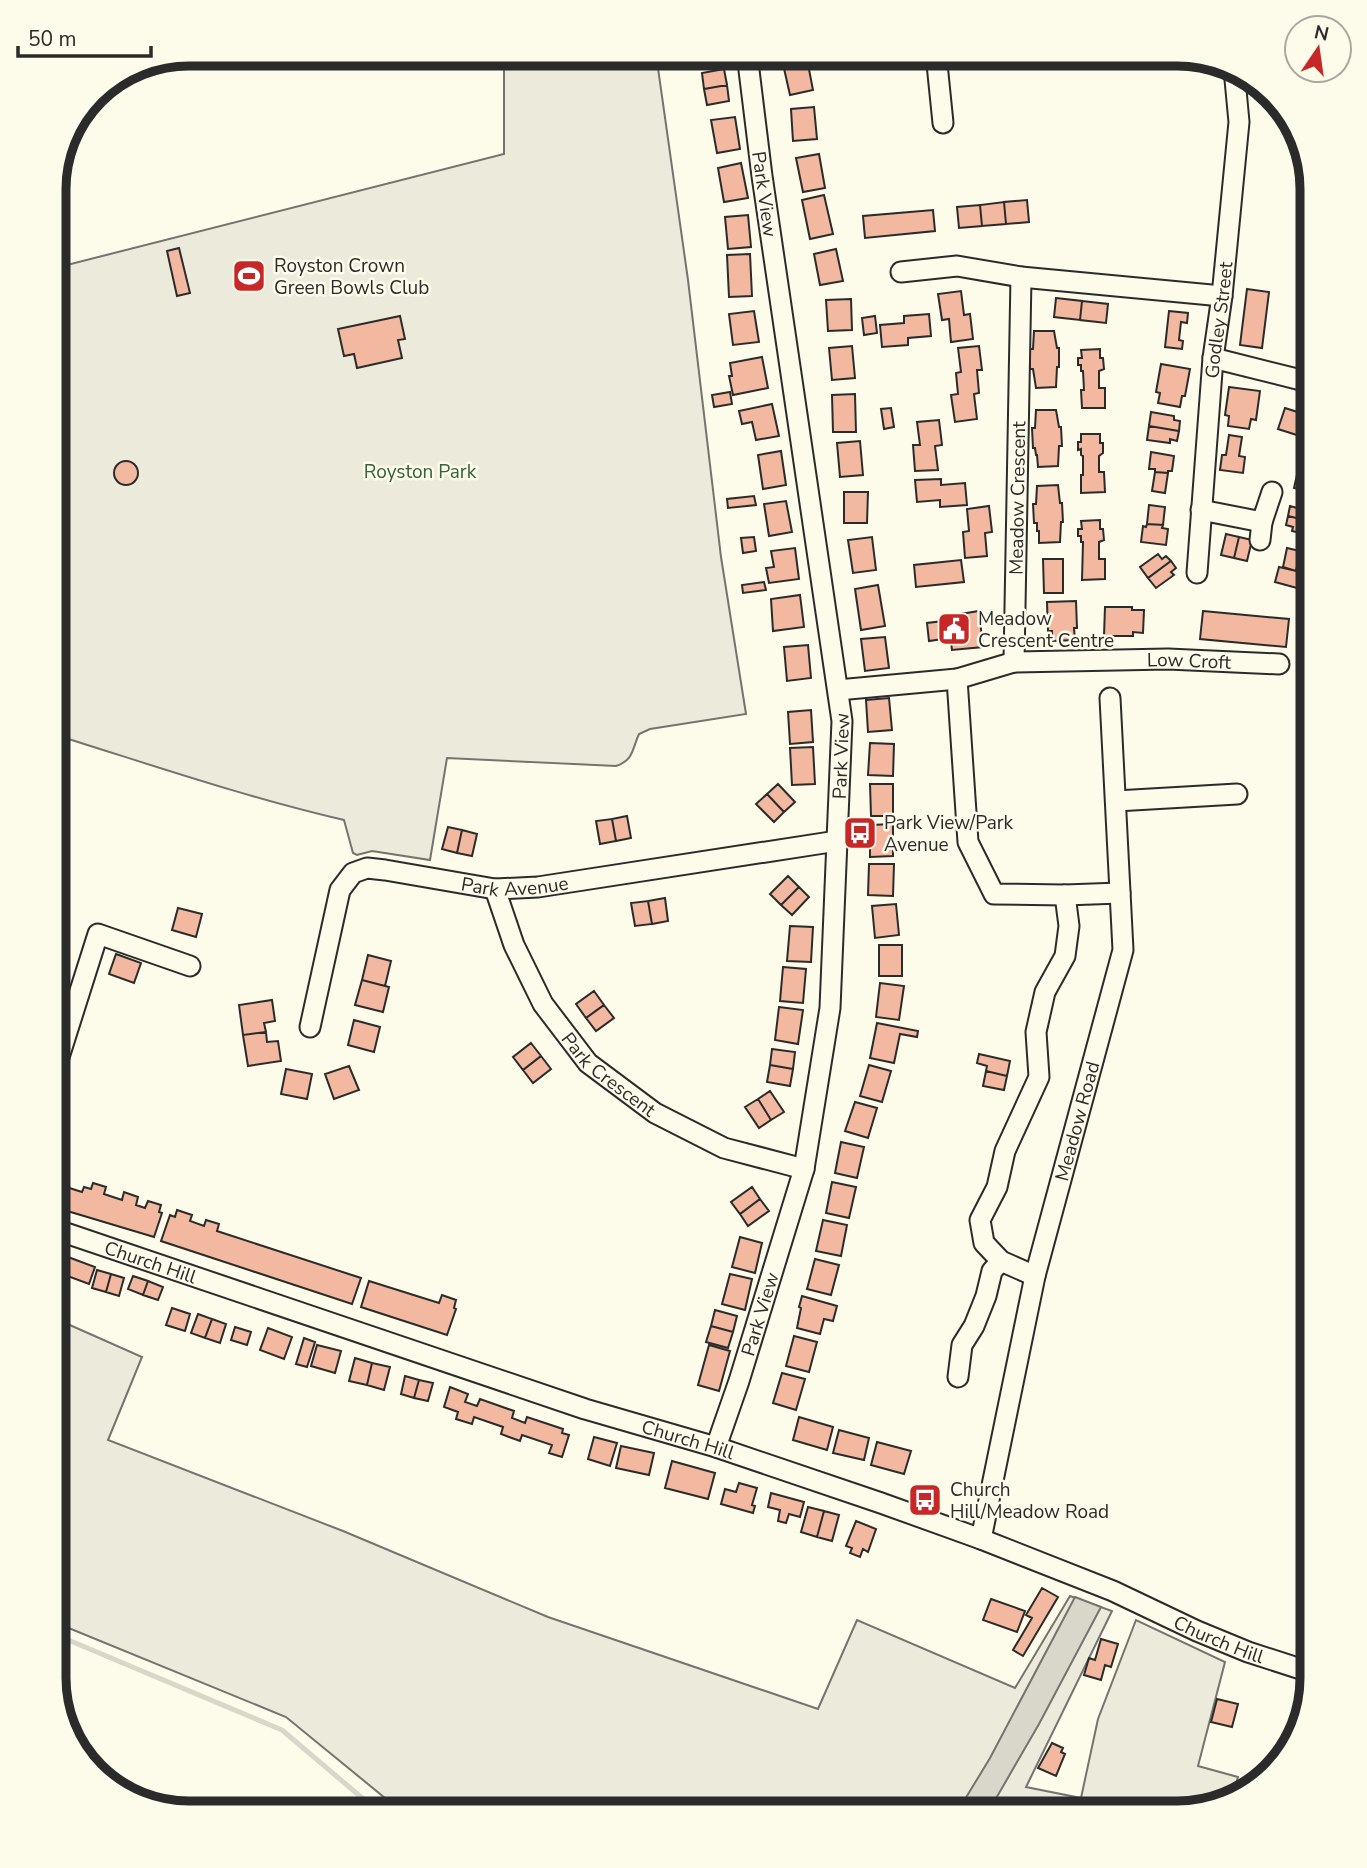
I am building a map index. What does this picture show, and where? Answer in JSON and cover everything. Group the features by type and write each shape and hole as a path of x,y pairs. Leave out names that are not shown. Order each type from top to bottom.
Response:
{"street":[{"name":"Park View","path":"716,1447 804,1169 830,1008 842,722 762,176 749,67"},
{"path":"937,67 943,123"},
{"name":"Godley Street","path":"1197,573 1213,358 1222,296 1239,122 1235,81"},
{"path":"901,272 957,266 1021,277 1222,296"},
{"name":"Meadow Crescent","path":"1014,662 1021,277"},
{"path":"1213,358 1300,380"},
{"path":"1201,510 1261,531 1272,492"},
{"name":"Low Croft","path":"1014,662 1168,659 1279,664"},
{"path":"838,690 957,679 1014,662"},
{"path":"957,679 968,842 994,894 1120,893"},
{"name":"Meadow Road","path":"981,1539 1035,1276 1123,950 1110,698"},
{"path":"1116,801 1237,794"},
{"name":"Park Avenue","path":"310,1027 340,890 353,873 367,868 495,889 551,885 837,841"},
{"name":"Park Crescent","path":"495,889 514,945 543,1004 588,1063 655,1113 724,1148 804,1169"},
{"path":"1035,1276 1001,1261 984,1243 981,1220 997,1187 1004,1151 1039,1077 1036,1032 1045,992 1065,956 1069,926 1065,895"},
{"path":"66,1033 97,934 190,966"},
{"name":"Church Hill","path":"66,1233 585,1409 716,1447 981,1539 1113,1591 1196,1631 1300,1670"},
{"path":"958,1377 962,1345 974,1326 992,1272 1001,1261"}],"green space":[{"name":"Royston Park","path":"504,67 658,67 688,280 721,557 746,714 650,729 639,734 629,757 616,766 447,758 430,860 372,851 357,855 353,853 344,820 204,782 67,739 67,265 504,154"},
{"path":"66,1323 142,1357 108,1440 343,1531 548,1617 818,1709 857,1620 1015,1688 1070,1596 1112,1611 1026,1787 1081,1798 1098,1719 1136,1620 1225,1662 1198,1766 1238,1777 1235,1787 1224,1792 1177,1801 394,1801 385,1798 286,1717 66,1627"}],"shaded area":[{"path":"1075,1597 1101,1607 995,1801 964,1801 990,1758"}],"building":[{"path":"784,67 809,67 813,90 790,95"},
{"path":"724,69 727,85 704,89 702,73"},
{"path":"727,85 729,101 707,105 704,89"},
{"path":"814,107 817,139 793,141 791,109"},
{"path":"735,117 740,149 717,153 711,120"},
{"path":"819,154 825,188 803,192 796,158"},
{"path":"741,163 748,198 724,202 718,168"},
{"path":"824,195 833,234 810,239 802,200"},
{"path":"1027,200 1029,222 1006,224 1004,202"},
{"path":"1004,202 1006,224 982,226 980,205"},
{"path":"980,205 982,226 959,228 957,207"},
{"path":"933,210 935,231 865,238 863,216"},
{"path":"748,215 751,247 728,249 725,217"},
{"path":"179,248 190,293 177,296 167,251"},
{"path":"836,249 843,281 820,285 814,254"},
{"path":"750,254 752,296 729,297 727,255"},
{"path":"1247,289 1269,292 1262,348 1240,345"},
{"path":"961,291 964,315 970,314 973,339 951,342 949,319 942,320 938,294"},
{"path":"1056,298 1082,301 1080,320 1054,317"},
{"path":"851,299 852,330 828,331 826,300"},
{"path":"1082,301 1108,304 1106,323 1080,320"},
{"path":"754,311 759,342 733,345 729,314"},
{"path":"1169,311 1188,313 1187,323 1181,322 1179,340 1183,341 1182,349 1165,347"},
{"path":"929,314 931,336 908,338 908,345 882,347 880,325 904,323 904,316"},
{"path":"400,316 405,339 398,340 402,358 357,368 354,354 344,356 338,329"},
{"path":"875,316 877,333 864,335 862,318"},
{"path":"1034,331 1054,331 1059,348 1056,387 1036,388 1033,369 1030,369"},
{"path":"852,346 855,378 832,380 829,348"},
{"path":"979,346 982,370 977,370 979,393 974,394 977,419 955,422 951,395 958,394 956,373 961,372 958,348"},
{"path":"1100,349 1104,369 1099,371 1099,388 1105,388 1105,408 1082,408 1083,371 1081,365 1078,365 1078,358 1082,358 1081,350"},
{"path":"762,357 768,388 733,395 729,376 732,376 730,363"},
{"path":"1161,364 1190,369 1180,407 1158,403 1160,393 1156,392"},
{"path":"1229,387 1260,391 1256,420 1251,419 1249,429 1228,426 1229,416 1225,415"},
{"path":"730,392 732,404 714,407 712,395"},
{"path":"855,394 856,432 833,432 832,395"},
{"path":"772,404 779,436 756,440 752,422 742,424 739,411"},
{"path":"891,408 894,427 884,429 881,409"},
{"path":"1285,408 1300,413 1300,436 1278,429"},
{"path":"1036,410 1056,410 1061,427 1062,446 1059,446 1058,466 1038,467 1032,428 1035,428"},
{"path":"1151,412 1174,416 1174,420 1180,421 1179,431 1149,426"},
{"path":"939,420 942,445 935,446 938,470 915,471 913,445 920,445 917,422"},
{"path":"1149,426 1179,431 1177,441 1170,439 1170,443 1147,440"},
{"path":"1081,434 1100,434 1103,453 1099,456 1099,472 1104,472 1105,492 1081,493 1083,456 1081,449 1078,450 1078,442 1081,442"},
{"path":"1229,435 1242,437 1239,456 1245,457 1243,473 1220,470"},
{"path":"860,441 863,475 840,477 837,443"},
{"path":"781,451 786,485 763,489 758,455"},
{"path":"1151,452 1174,456 1172,471 1155,472 1155,469 1149,469"},
{"path":"126,461 134,465 138,473 134,481 126,485 118,481 114,473 118,465"},
{"path":"1155,472 1168,473 1165,493 1152,491"},
{"path":"1297,475 1300,476 1300,489 1294,488"},
{"path":"941,479 941,485 965,483 967,505 940,507 940,500 917,502 915,480"},
{"path":"1058,485 1063,522 1060,542 1039,543 1033,504 1036,504 1037,486"},
{"path":"844,492 868,492 867,523 844,523"},
{"path":"754,496 756,505 728,508 727,499"},
{"path":"786,501 792,532 769,536 764,504"},
{"path":"1300,504 1300,519 1288,516 1290,506 1297,508"},
{"path":"1149,505 1165,507 1163,525 1147,524"},
{"path":"989,506 992,532 985,533 987,556 965,558 963,532 969,531 967,509"},
{"path":"1288,516 1300,519 1300,533 1292,531 1293,527 1286,525"},
{"path":"1100,520 1104,540 1099,542 1099,559 1105,559 1105,579 1082,580 1083,542 1081,536 1078,536 1078,529 1082,529 1081,521"},
{"path":"1147,524 1163,525 1162,528 1168,529 1166,545 1141,542 1143,526 1146,527"},
{"path":"1226,534 1239,537 1234,558 1221,555"},
{"path":"754,537 756,551 743,553 741,538"},
{"path":"872,537 876,570 853,573 848,540"},
{"path":"1239,537 1252,540 1247,561 1234,558"},
{"path":"795,548 799,579 769,583 766,568 774,567 771,551"},
{"path":"1287,548 1300,551 1296,571 1283,567"},
{"path":"1158,554 1162,559 1166,556 1171,561 1148,578 1140,567"},
{"path":"1043,559 1063,559 1063,593 1044,593"},
{"path":"961,560 964,582 916,587 914,565"},
{"path":"1171,561 1176,568 1171,572 1174,575 1156,588 1148,578"},
{"path":"1279,567 1300,572 1297,588 1275,582"},
{"path":"764,582 766,590 743,593 742,585"},
{"path":"878,585 885,626 861,630 855,589"},
{"path":"800,595 804,627 773,631 771,599"},
{"path":"1076,601 1075,640 1052,641 1052,631 1048,631 1047,602"},
{"path":"1105,607 1144,610 1143,633 1133,632 1133,636 1104,636"},
{"name":"Meadow Crescent Centre","path":"979,611 983,647 952,650 950,635 929,641 927,623 961,619 960,614"},
{"path":"1203,611 1289,619 1286,647 1200,639"},
{"path":"885,637 889,668 865,671 861,639"},
{"path":"808,645 811,678 787,681 784,647"},
{"path":"889,698 892,730 868,732 866,700"},
{"path":"811,710 813,742 790,744 788,712"},
{"path":"870,743 894,744 893,776 868,775"},
{"path":"813,747 815,784 792,785 790,748"},
{"path":"778,784 795,802 784,812 767,794"},
{"path":"870,784 893,784 893,816 871,816"},
{"path":"767,794 784,812 774,822 756,804"},
{"path":"627,816 631,838 616,841 612,819"},
{"path":"612,819 616,841 600,844 596,821"},
{"path":"893,824 893,856 870,857 870,825"},
{"path":"448,827 462,830 457,853 442,849"},
{"path":"462,830 477,834 472,856 457,853"},
{"path":"869,864 894,864 893,896 868,895"},
{"path":"788,876 799,887 781,905 770,894"},
{"path":"799,887 809,897 792,915 781,905"},
{"path":"665,898 668,921 652,924 648,901"},
{"path":"648,901 652,924 635,926 631,903"},
{"path":"896,904 899,935 875,938 872,906"},
{"path":"178,908 202,914 196,937 172,930"},
{"path":"790,926 813,927 811,962 787,961"},
{"path":"879,945 902,945 902,976 879,976"},
{"path":"116,954 141,963 134,983 109,974"},
{"path":"368,955 391,961 385,986 362,980"},
{"path":"783,967 806,969 803,1003 780,1001"},
{"path":"362,980 389,987 383,1012 355,1005"},
{"path":"880,983 904,986 899,1020 876,1017"},
{"path":"594,991 604,1005 586,1018 576,1004"},
{"path":"272,1000 275,1021 264,1023 266,1032 243,1035 239,1005"},
{"path":"604,1005 614,1018 596,1031 586,1018"},
{"path":"779,1007 803,1010 798,1044 775,1040"},
{"path":"354,1020 380,1027 374,1052 348,1045"},
{"path":"877,1023 918,1031 917,1037 900,1034 894,1063 870,1058"},
{"path":"266,1032 267,1042 278,1041 281,1061 248,1066 243,1035"},
{"path":"531,1043 541,1056 523,1070 513,1057"},
{"path":"772,1049 795,1052 793,1069 770,1065"},
{"path":"979,1054 1010,1061 1007,1076 986,1071 987,1066 977,1063"},
{"path":"541,1056 551,1069 533,1083 523,1070"},
{"path":"770,1065 793,1069 790,1086 767,1082"},
{"path":"869,1065 891,1071 882,1102 860,1096"},
{"path":"349,1066 359,1090 334,1099 325,1074"},
{"path":"286,1069 312,1074 307,1099 281,1094"},
{"path":"986,1071 1007,1076 1004,1090 983,1086"},
{"path":"770,1091 784,1112 771,1120 758,1099"},
{"path":"758,1099 771,1120 759,1128 745,1107"},
{"path":"855,1102 877,1108 868,1138 845,1131"},
{"path":"841,1142 864,1147 857,1178 835,1173"},
{"path":"832,1182 856,1187 849,1218 826,1213"},
{"path":"93,1183 106,1187 104,1194 122,1200 124,1192 138,1197 136,1205 145,1208 148,1201 161,1205 159,1212 162,1213 154,1237 66,1211 66,1187 82,1192 84,1187 91,1189"},
{"path":"752,1187 760,1199 740,1214 731,1202"},
{"path":"760,1199 769,1211 748,1226 740,1214"},
{"path":"177,1210 192,1215 190,1221 204,1226 206,1220 219,1224 217,1231 361,1278 352,1304 161,1241 170,1215 175,1217"},
{"path":"823,1220 847,1225 841,1256 816,1251"},
{"path":"740,1237 762,1243 755,1273 732,1267"},
{"path":"68,1257 95,1267 89,1284 66,1276"},
{"path":"815,1259 839,1265 831,1295 807,1289"},
{"path":"97,1270 111,1274 106,1292 92,1288"},
{"path":"111,1274 124,1278 119,1296 106,1292"},
{"path":"730,1274 752,1279 745,1310 722,1304"},
{"path":"133,1276 148,1281 143,1295 128,1289"},
{"path":"148,1281 163,1287 158,1300 143,1295"},
{"path":"369,1281 439,1303 442,1295 456,1300 456,1309 447,1335 361,1307"},
{"path":"802,1296 837,1306 833,1321 824,1319 820,1334 797,1328"},
{"path":"172,1308 190,1314 185,1331 166,1325"},
{"path":"715,1310 737,1316 733,1332 711,1326"},
{"path":"198,1314 212,1319 205,1338 191,1333"},
{"path":"212,1319 226,1324 220,1343 205,1338"},
{"path":"711,1326 733,1332 728,1348 706,1342"},
{"path":"235,1327 251,1332 247,1345 231,1340"},
{"path":"268,1328 292,1337 284,1359 260,1350"},
{"path":"794,1336 817,1342 809,1372 786,1366"},
{"path":"304,1338 315,1342 307,1367 296,1364"},
{"path":"317,1345 341,1351 335,1373 311,1366"},
{"path":"709,1345 730,1351 719,1391 698,1385"},
{"path":"355,1358 372,1363 367,1385 349,1381"},
{"path":"372,1363 390,1367 384,1390 367,1385"},
{"path":"782,1373 805,1379 796,1410 773,1403"},
{"path":"405,1376 419,1380 414,1398 401,1394"},
{"path":"419,1380 433,1383 428,1401 414,1398"},
{"path":"450,1387 468,1394 465,1402 477,1406 480,1399 514,1411 512,1418 525,1423 527,1417 563,1429 562,1433 569,1435 562,1457 549,1453 552,1445 522,1435 520,1441 501,1434 503,1427 474,1417 472,1424 456,1419 458,1412 444,1407"},
{"path":"799,1417 833,1427 827,1450 793,1440"},
{"path":"839,1430 869,1438 864,1460 833,1453"},
{"path":"594,1437 617,1443 610,1466 588,1459"},
{"path":"877,1442 911,1451 904,1474 871,1465"},
{"path":"621,1446 654,1453 649,1475 616,1468"},
{"path":"672,1461 715,1473 708,1499 665,1488"},
{"path":"739,1483 757,1488 752,1505 755,1506 753,1513 721,1504 725,1489 736,1492"},
{"path":"771,1493 804,1502 800,1517 789,1514 786,1523 778,1521 780,1510 768,1507"},
{"path":"808,1507 824,1511 817,1537 801,1532"},
{"path":"824,1511 839,1515 832,1541 817,1537"},
{"path":"856,1521 876,1529 868,1552 863,1549 860,1557 850,1553 852,1548 846,1546"},
{"path":"1042,1588 1058,1597 1023,1656 1013,1650 1032,1618 1026,1615"},
{"path":"991,1599 1025,1611 1017,1632 983,1620"},
{"path":"1101,1639 1118,1644 1111,1667 1105,1665 1101,1680 1084,1675 1089,1658 1095,1660"},
{"path":"1217,1699 1238,1704 1232,1727 1211,1722"},
{"path":"1052,1743 1063,1748 1061,1752 1065,1754 1056,1776 1038,1768"}],"waterway":[{"path":"66,1639 282,1730 366,1801"}],"place":[{"name":"Royston Crown Green Bowls Club","path":"249,276"},
{"name":"Meadow Crescent Centre","path":"954,629"},
{"name":"Park View/Park Avenue","path":"860,833"},
{"name":"Church Hill/Meadow Road","path":"925,1500"}]}
